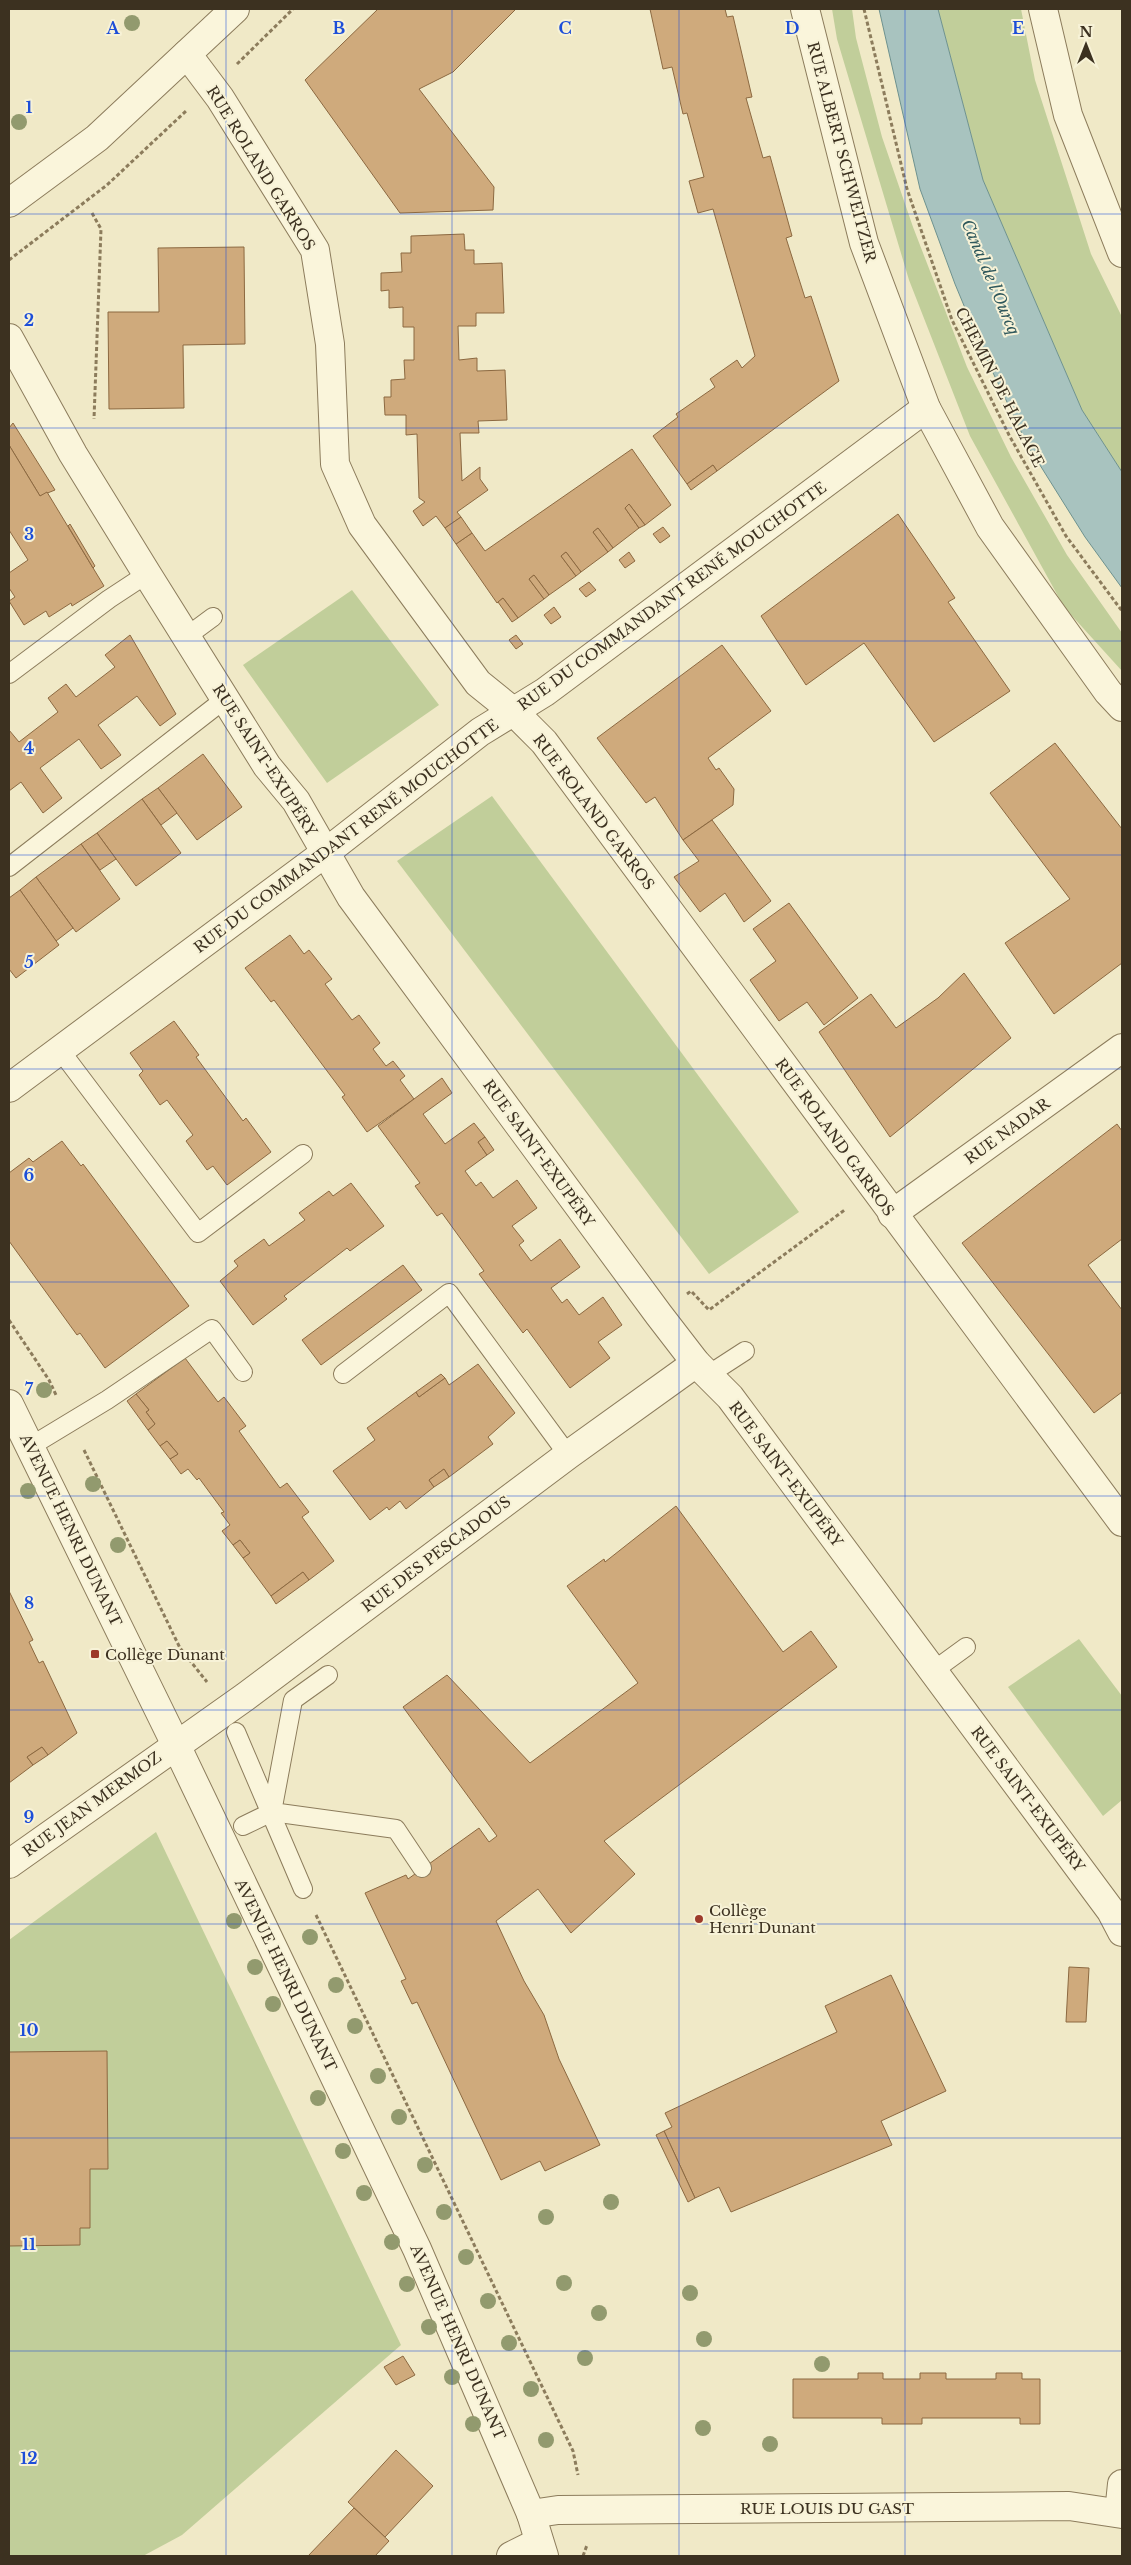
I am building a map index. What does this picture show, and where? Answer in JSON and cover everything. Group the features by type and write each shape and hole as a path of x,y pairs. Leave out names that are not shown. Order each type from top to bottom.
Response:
{"street":[{"path":"9,203 97,138 235,9"},
{"name":"RUE ALBERT SCHWEITZER","path":"805,9 864,242 926,408 990,527 1108,692 1122,707"},
{"path":"1043,9 1068,115 1122,253"},
{"name":"RUE ROLAND GARROS","path":"187,54 220,98 315,250 330,344 335,464 362,525 478,683 514,712 544,742 1122,1522"},
{"name":"RUE SAINT-EXUPÉRY","path":"9,338 73,454 267,766 296,801 351,897 702,1369 730,1397 933,1672 1119,1914"},
{"name":"RUE DU COMMANDANT RENÉ MOUCHOTTE","path":"9,1088 325,853 480,732 545,692 926,408"},
{"name":"RUE NADAR","path":"892,1214 1122,1048"},
{"name":"RUE DES PESCADOUS","path":"176,1745 244,1697 568,1456 702,1369"},
{"name":"AVENUE HENRI DUNANT","path":"9,1404 176,1745 417,2249 531,2514 541,2549"},
{"name":"RUE JEAN MERMOZ","path":"9,1864 176,1745"},
{"path":"1121,2514 1122,2484"},
{"name":"RUE LOUIS DU GAST","path":"531,2514 558,2510 1059,2506 1121,2514"},
{"path":"511,2556 541,2549"}],"lane":[{"path":"9,674 109,599 147,574"},
{"path":"186,637 213,617"},
{"path":"9,867 225,699"},
{"path":"60,1050 198,1234 303,1154"},
{"path":"343,1374 449,1293 568,1456"},
{"path":"31,1446 107,1400 212,1328 243,1372"},
{"path":"702,1369 745,1351"},
{"path":"933,1672 966,1647"},
{"path":"272,1812 291,1697 328,1676"},
{"path":"236,1732 272,1812 303,1890"},
{"path":"243,1826 272,1812 396,1829 422,1868"}],"path":[{"path":"234,68 293,9"},
{"name":"CHEMIN DE HALAGE","path":"864,9 907,189 952,320 1009,435 1066,536 1122,611"},
{"path":"9,260 107,185 191,106"},
{"path":"73,454 94,439 100,229 92,213"},
{"path":"685,1296 692,1291 709,1310 874,1188"},
{"path":"9,1320 49,1380 59,1401"},
{"path":"82,1446 180,1648 210,1684"},
{"path":"303,1890 573,2451 579,2484"},
{"path":"583,2556 589,2541"}],"green space":[{"path":"832,9 852,9 856,38 882,137 913,227 967,367 1011,457 1067,555 1122,633 1122,671 1064,607 970,436 909,280 837,39"},
{"path":"938,9 1021,9 1035,80 1091,254 1122,317 1122,472 1082,410 983,180"},
{"path":"352,590 439,705 327,783 243,665"},
{"path":"492,796 799,1212 709,1274 397,861"},
{"path":"1079,1639 1122,1696 1122,1800 1103,1816 1008,1687"},
{"path":"156,1832 401,2345 182,2535 143,2556 9,2556 9,1940"}],"water":[{"name":"Canal de l'Ourcq","path":"879,9 938,9 983,180 1082,410 1122,472 1122,588 1085,537 1028,446 985,356 955,284 920,189"}],"building":[{"path":"378,9 516,9 453,72 419,89 494,187 493,210 400,213 305,80"},
{"path":"650,9 725,9 727,17 733,16 752,97 746,98 763,158 770,156 792,236 786,238 805,298 811,296 839,381 717,471 713,465 687,484 653,436 678,417 676,414 715,387 710,379 737,360 742,368 755,356 713,209 698,213 689,181 704,177 687,113 683,114 672,67 663,69"},
{"path":"464,234 465,250 474,250 474,264 502,263 504,313 476,313 476,326 458,326 459,360 477,358 477,371 505,370 507,420 478,421 479,433 460,433 462,481 480,467 480,479 488,490 457,512 461,517 445,528 436,516 423,526 413,511 425,502 419,498 417,434 406,435 406,415 385,415 384,397 391,397 391,380 405,379 404,360 414,360 414,327 403,327 403,307 389,308 389,290 381,291 381,273 402,272 401,253 411,253 411,236"},
{"path":"244,247 245,344 183,345 184,408 109,409 108,312 159,312 158,248"},
{"path":"13,423 55,490 40,496 9,445 9,428"},
{"path":"9,445 40,496 47,492 104,586 72,606 71,603 49,617 46,611 24,625 9,601 15,597 9,588 9,573 28,560 9,530"},
{"path":"632,449 671,505 645,525 629,504 625,508 639,528 613,548 598,528 593,532 608,552 581,572 566,552 561,556 576,576 549,595 534,575 529,579 544,599 518,618 503,598 497,603 456,544 472,533 485,551"},
{"path":"713,465 717,471 691,490 687,484"},
{"path":"629,504 645,525 639,528 625,508"},
{"path":"898,514 955,598 948,602 1010,691 934,742 864,643 806,685 761,616"},
{"path":"461,517 472,533 456,544 445,528"},
{"path":"70,524 95,566 93,568 68,526"},
{"path":"663,527 670,536 660,543 653,534"},
{"path":"598,528 613,548 608,552 593,532"},
{"path":"566,552 581,572 576,576 561,556"},
{"path":"629,552 635,561 625,568 619,560"},
{"path":"534,575 549,595 544,599 529,579"},
{"path":"589,582 596,590 586,597 579,589"},
{"path":"503,598 518,618 512,622 498,602"},
{"path":"554,607 561,617 551,624 544,615"},
{"path":"130,635 176,714 160,726 137,696 98,725 121,755 101,769 79,739 40,768 62,798 43,813 21,782 9,791 9,730 19,742 58,712 48,698 66,684 76,697 115,667 105,655"},
{"path":"516,635 523,644 516,649 509,640"},
{"path":"722,645 771,711 708,758 716,770 719,768 734,789 733,805 683,840 655,797 646,803 597,738"},
{"path":"1055,743 1122,829 1122,963 1054,1014 1005,943 1070,899 990,793"},
{"path":"203,754 242,807 197,840 158,788"},
{"path":"158,788 177,813 161,825 142,799"},
{"path":"142,799 181,853 136,886 97,833"},
{"path":"712,820 771,901 744,922 725,893 700,912 674,877 699,861 683,840"},
{"path":"97,833 116,859 100,870 81,844"},
{"path":"81,844 120,899 76,932 36,877"},
{"path":"36,877 73,928 56,941 20,890"},
{"path":"20,890 59,945 16,978 9,969 9,898"},
{"path":"789,903 858,998 824,1025 807,1002 779,1021 750,980 776,961 753,929"},
{"path":"290,935 304,954 309,950 332,979 325,984 352,1020 359,1015 380,1043 373,1049 386,1066 393,1061 405,1076 400,1080 414,1099 367,1132 342,1097 345,1095 274,1000 271,1002 245,968"},
{"path":"964,973 1011,1038 890,1137 819,1032 871,994 896,1028 938,998"},
{"path":"174,1021 199,1055 196,1057 243,1121 246,1118 271,1152 227,1185 213,1166 207,1170 186,1141 193,1135 167,1100 160,1105 139,1075 143,1071 130,1053"},
{"path":"442,1078 452,1093 423,1114 445,1144 474,1123 485,1137 478,1142 487,1155 465,1171 476,1186 481,1182 493,1198 517,1180 537,1208 512,1226 524,1241 519,1245 531,1261 560,1239 580,1267 551,1288 562,1303 567,1299 579,1315 603,1297 622,1325 598,1342 610,1358 570,1388 527,1329 523,1333 479,1274 484,1271 442,1213 437,1216 415,1186 420,1183 378,1126"},
{"path":"1117,1124 1122,1131 1122,1239 1088,1265 1122,1310 1122,1392 1094,1413 962,1243"},
{"path":"485,1137 494,1150 487,1155 478,1142"},
{"path":"62,1141 81,1166 83,1164 189,1306 105,1368 80,1333 77,1335 9,1241 9,1173 29,1158 33,1162"},
{"path":"351,1183 384,1226 350,1251 347,1248 284,1296 287,1299 253,1325 220,1281 238,1266 234,1261 264,1239 269,1246 305,1220 299,1213 329,1191 333,1196"},
{"path":"403,1265 422,1290 321,1365 302,1340"},
{"path":"185,1358 218,1402 224,1397 246,1426 239,1431 280,1488 287,1483 309,1512 302,1517 334,1561 309,1580 303,1572 271,1596 243,1558 250,1553 240,1540 233,1545 222,1531 230,1525 221,1513 224,1512 199,1478 197,1480 188,1469 181,1474 170,1459 178,1454 167,1441 160,1446 148,1430 155,1424 146,1412 149,1410 136,1394"},
{"path":"478,1364 515,1413 488,1437 493,1444 449,1477 444,1469 429,1480 434,1487 406,1509 400,1501 389,1510 387,1507 370,1520 333,1471 375,1440 367,1428 416,1392 419,1397 445,1378 449,1385"},
{"path":"441,1374 445,1378 419,1397 416,1392"},
{"path":"136,1394 149,1410 146,1412 155,1424 148,1430 127,1401"},
{"path":"167,1441 178,1454 170,1459 160,1446"},
{"path":"444,1469 449,1477 434,1487 429,1480"},
{"path":"676,1506 783,1652 811,1631 837,1667 604,1841 635,1874 571,1933 538,1889 496,1921 524,1981 544,2015 559,2059 600,2145 545,2171 540,2161 501,2180 417,2002 412,2004 401,1981 406,1979 365,1893 406,1875 408,1879 479,1828 489,1842 497,1836 403,1707 447,1675 530,1763 638,1683 567,1586 604,1559 605,1562"},
{"path":"240,1540 250,1553 243,1558 233,1545"},
{"path":"303,1572 309,1580 276,1604 271,1596"},
{"path":"9,1591 33,1640 29,1642 39,1663 43,1661 77,1733 48,1755 42,1747 27,1757 33,1765 9,1783"},
{"path":"42,1747 48,1755 33,1765 27,1757"},
{"path":"1069,1967 1089,1968 1086,2022 1066,2022"},
{"path":"891,1975 946,2091 881,2121 892,2145 731,2212 719,2187 695,2198 664,2131 672,2127 665,2113 837,2032 825,2006"},
{"path":"107,2051 108,2169 90,2169 90,2228 80,2228 80,2245 9,2246 9,2052"},
{"path":"664,2131 695,2198 688,2202 656,2135"},
{"path":"403,2356 415,2375 396,2385 384,2367"},
{"path":"858,2373 883,2373 883,2379 920,2379 920,2373 946,2373 946,2379 996,2379 996,2373 1022,2373 1022,2379 1040,2379 1040,2424 1020,2424 1020,2418 922,2418 922,2424 882,2424 882,2418 793,2418 793,2379 858,2379"},
{"path":"396,2450 433,2486 385,2537 348,2502"},
{"path":"354,2508 389,2541 375,2556 308,2556"}],"place":[{"name":"Collège Dunant","path":"95,1654"},
{"name":"Collège Henri Dunant","path":"699,1919"}]}
